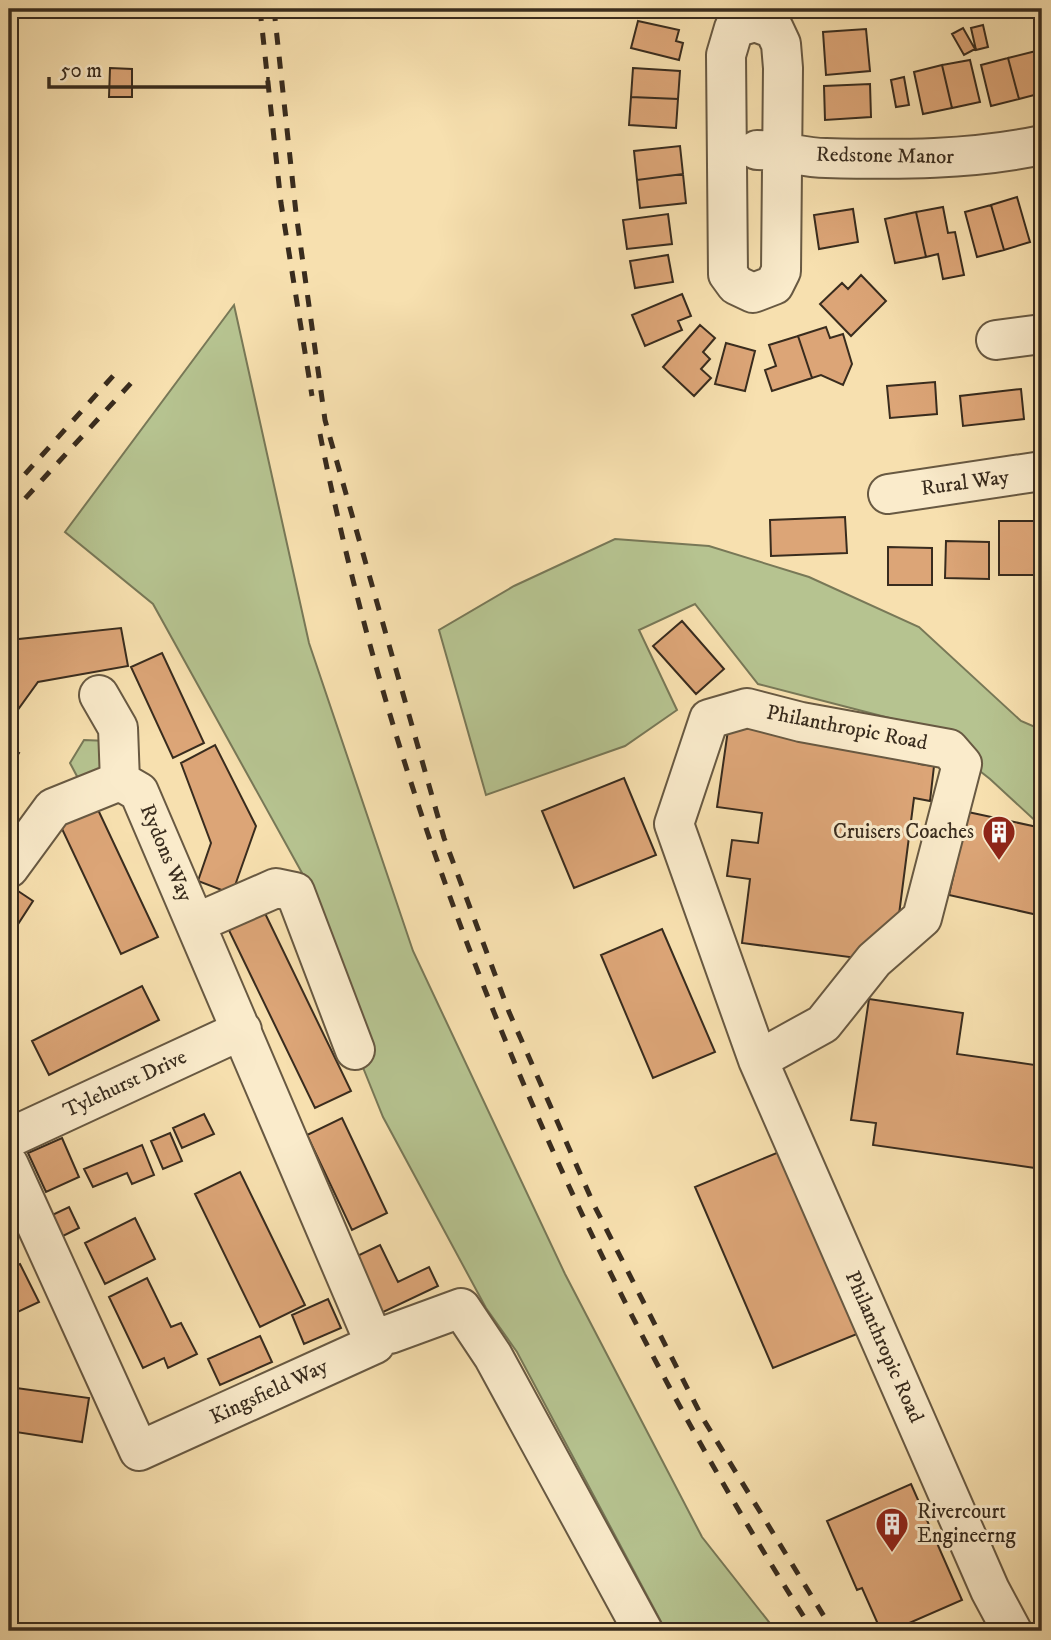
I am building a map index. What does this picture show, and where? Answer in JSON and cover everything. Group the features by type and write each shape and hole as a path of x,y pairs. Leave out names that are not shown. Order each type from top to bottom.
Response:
{"street":[{"path":"755,22 774,29 781,44 781,271 775,285 753,293 736,285 728,274 727,151 728,39 734,28 755,22"},
{"name":"Redstone Manor","path":"727,151 780,150 822,158 948,159 1042,145"},
{"path":"996,340 1042,334"},
{"name":"Rural Way","path":"888,494 1042,471"},
{"path":"15,847 53,808 120,782 118,728 99,695"},
{"name":"Philanthropic Road","path":"758,1060 823,1024 873,960 922,918 962,764 949,749 801,722 747,708 709,719 674,824 758,1060 990,1590 1012,1631"},
{"name":"Rydons Way","path":"120,782 139,792 242,1030"},
{"path":"196,923 276,888 295,892 355,1050"},
{"name":"Tylehurst Drive","path":"9,1138 242,1030"},
{"name":"Kingsfield Way","path":"9,1165 139,1451 375,1344 242,1030"},
{"path":"390,1334 461,1308 493,1356 643,1631"}],"green space":[{"path":"234,305 309,643 413,951 565,1274 702,1537 776,1631 666,1631 517,1352 486,1308 383,1117 362,1065 312,891 153,604 65,532"},
{"path":"615,539 709,546 809,577 919,627 1021,721 1042,730 1042,827 990,779 924,727 758,684 695,604 639,630 677,710 625,746 486,795 439,630 514,586"},
{"path":"84,740 108,741 102,767 79,780 70,763"}],"building":[{"path":"638,21 679,30 676,41 683,43 679,60 631,48"},
{"path":"983,25 988,47 976,50 971,28"},
{"path":"963,28 975,49 964,55 952,34"},
{"path":"866,29 870,71 826,75 823,32"},
{"path":"1036,51 1042,76 1042,93 1019,99 1008,58"},
{"path":"1008,58 1019,99 991,106 981,65"},
{"path":"970,60 980,102 952,108 942,65"},
{"path":"942,65 952,108 923,114 914,72"},
{"path":"110,68 132,69 132,97 109,97"},
{"path":"633,68 680,71 678,99 631,97"},
{"path":"904,77 909,105 896,107 891,80"},
{"path":"870,84 871,117 825,120 824,86"},
{"path":"631,97 678,99 676,128 629,125"},
{"path":"680,146 683,174 637,180 634,151"},
{"path":"683,174 686,203 640,208 637,180"},
{"path":"1042,195 1042,221 1035,197"},
{"path":"1017,197 1030,242 1004,250 991,205"},
{"path":"991,205 1004,250 977,257 965,212"},
{"path":"943,207 948,233 955,232 964,275 943,279 938,254 926,257 916,212"},
{"path":"853,209 858,242 819,249 814,215"},
{"path":"916,212 926,257 895,263 885,219"},
{"path":"668,214 672,244 627,249 623,220"},
{"path":"668,255 673,282 635,288 630,261"},
{"path":"861,275 886,301 851,336 820,304 842,283 848,289"},
{"path":"682,294 691,316 678,321 682,330 645,346 632,315"},
{"path":"700,325 715,338 703,352 710,359 701,369 711,378 694,396 663,367"},
{"path":"826,327 830,338 843,334 852,364 843,385 821,375 812,378 798,336"},
{"path":"798,336 812,378 772,391 765,370 776,366 769,345"},
{"path":"726,343 755,351 745,391 715,384"},
{"path":"935,382 937,414 890,418 887,386"},
{"path":"1021,389 1024,419 963,426 960,396"},
{"path":"845,517 847,553 771,556 770,520"},
{"path":"999,521 1042,521 1042,575 999,575"},
{"path":"946,541 989,542 989,579 945,578"},
{"path":"888,547 932,548 932,585 888,585"},
{"path":"682,621 724,669 696,694 653,646"},
{"path":"121,628 128,666 38,682 9,722 10,640"},
{"path":"162,653 204,743 173,758 131,667"},
{"path":"729,723 921,748 919,764 934,766 930,801 914,798 896,938 872,960 742,943 750,879 727,876 732,840 758,843 762,813 717,807"},
{"path":"215,745 256,826 232,894 198,881 211,843 181,763"},
{"path":"9,748 19,753 9,770"},
{"path":"624,778 656,855 574,888 542,811"},
{"path":"92,797 158,937 121,954 55,814"},
{"name":"Cruisers Coaches","path":"968,812 1042,828 1042,916 949,895"},
{"path":"9,885 33,901 9,938"},
{"path":"260,903 351,1091 315,1108 224,920"},
{"path":"662,929 715,1052 653,1078 601,955"},
{"path":"142,986 159,1020 49,1075 32,1041"},
{"path":"869,999 963,1013 957,1054 1042,1066 1042,1169 873,1145 876,1123 851,1120"},
{"path":"204,1114 214,1134 182,1148 173,1128"},
{"path":"342,1118 387,1213 352,1230 307,1135"},
{"path":"170,1133 182,1161 163,1169 151,1141"},
{"path":"62,1138 79,1177 46,1192 28,1153"},
{"path":"142,1145 154,1175 132,1184 127,1173 93,1187 84,1169"},
{"path":"779,1152 857,1334 773,1368 695,1187"},
{"path":"240,1172 305,1305 260,1327 195,1194"},
{"path":"69,1207 79,1228 59,1238 48,1217"},
{"path":"135,1218 155,1259 105,1284 85,1243"},
{"path":"380,1245 398,1282 429,1267 438,1286 379,1314 353,1258"},
{"path":"20,1264 39,1302 9,1316 9,1269"},
{"path":"147,1278 171,1327 181,1323 197,1354 168,1368 164,1358 143,1368 109,1297"},
{"path":"328,1299 341,1328 304,1344 292,1315"},
{"path":"260,1336 272,1362 220,1385 208,1359"},
{"path":"9,1387 89,1398 82,1442 9,1431"},
{"name":"Rivercourt Engineerng","path":"911,1484 962,1600 891,1631 881,1631 862,1588 857,1590 827,1521"}],"railway":[{"path":"260,9 281,203 312,396"},
{"path":"274,9 296,213 325,420 444,838 509,1012 594,1205 702,1417 833,1631"},
{"path":"9,492 121,367"},
{"path":"9,516 132,382"},
{"path":"320,434 356,591 400,748 452,902 511,1055 578,1205 650,1351 729,1493 813,1631"}],"place":[{"name":"Cruisers Coaches","path":"999,862"},
{"name":"Rivercourt Engineerng","path":"892,1554"}]}
